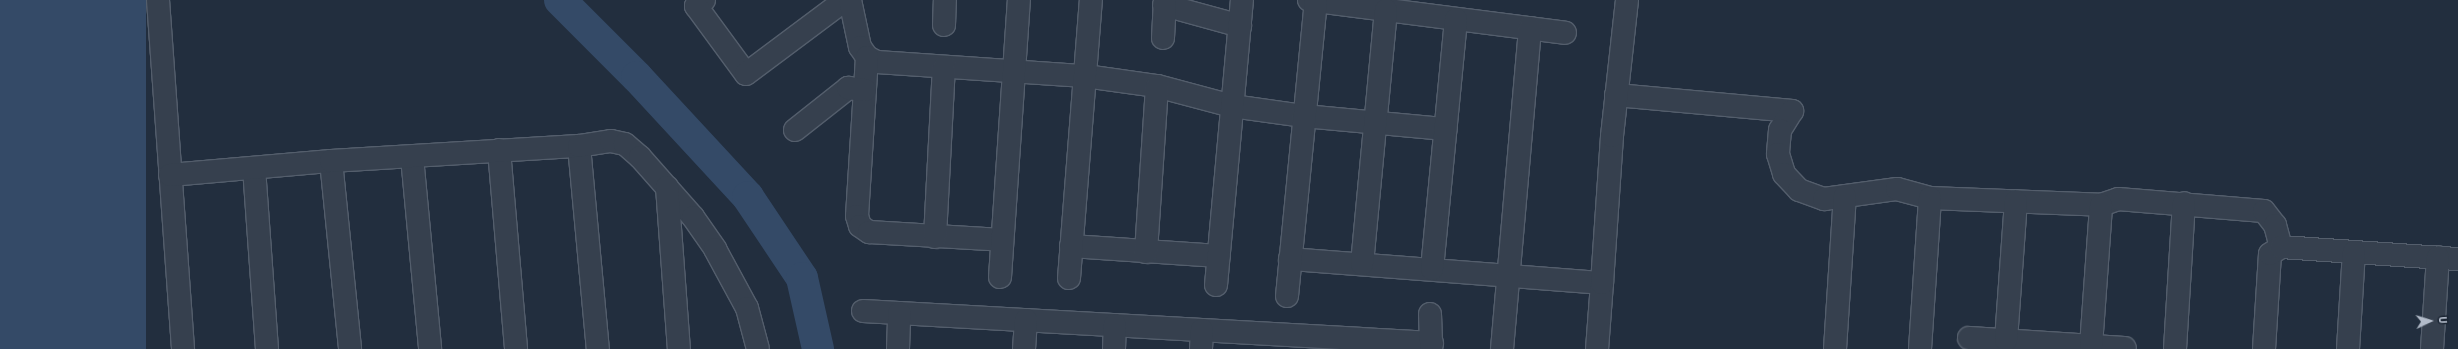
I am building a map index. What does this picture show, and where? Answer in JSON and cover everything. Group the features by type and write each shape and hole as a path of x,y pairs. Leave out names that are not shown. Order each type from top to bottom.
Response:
{"street":[{"path":"158,0 183,349"},
{"path":"704,0 696,6 746,74 845,0"},
{"path":"850,0 860,47 867,57 877,62 1014,73 1085,76 1157,86 1232,106 1304,116 1376,120 1445,129"},
{"path":"944,25 945,0"},
{"path":"1000,277 1019,0"},
{"path":"1070,278 1071,246 1091,0"},
{"path":"1216,285 1242,0"},
{"path":"1287,296 1313,0 1565,33"},
{"path":"1597,349 1616,95 1627,0"},
{"path":"1162,38 1164,3 1240,26"},
{"path":"1362,264 1386,10"},
{"path":"1432,269 1456,19"},
{"path":"1502,349 1506,274 1530,28"},
{"path":"867,57 856,216 860,226 870,232 1002,240"},
{"path":"935,237 944,67"},
{"path":"1146,252 1157,86"},
{"path":"795,130 848,88 865,90"},
{"path":"1616,95 1792,111 1780,130 1778,154 1784,174 1798,190 1824,199 1897,189 1930,198 2101,205 2118,199 2184,203 2264,211 2275,225 2281,247"},
{"path":"170,175 331,161 579,146 612,141 625,144 667,187 693,217 733,278 747,308 758,349"},
{"path":"579,146 598,349"},
{"path":"498,150 516,349"},
{"path":"412,157 430,349"},
{"path":"331,161 350,349"},
{"path":"254,168 267,349"},
{"path":"667,187 679,349"},
{"path":"1835,349 1845,196"},
{"path":"1920,349 1930,198"},
{"path":"2006,340 2016,201"},
{"path":"2175,349 2184,203"},
{"path":"2092,346 2101,205"},
{"path":"1071,246 1219,256"},
{"path":"2264,349 2270,254 2281,247 2448,258 2432,349"},
{"path":"2348,349 2354,252"},
{"path":"1290,260 1506,274 1602,283"},
{"path":"863,311 1115,325 1202,339 1432,346 1430,314"},
{"path":"898,349 899,313"},
{"path":"1024,349 1026,320"},
{"path":"1114,349 1115,325"},
{"path":"1969,338 2125,348"}],"water":[{"path":"0,0 146,0 146,349 0,349"}],"waterway":[{"path":"560,0 637,77 748,197 802,278 818,349"}]}
